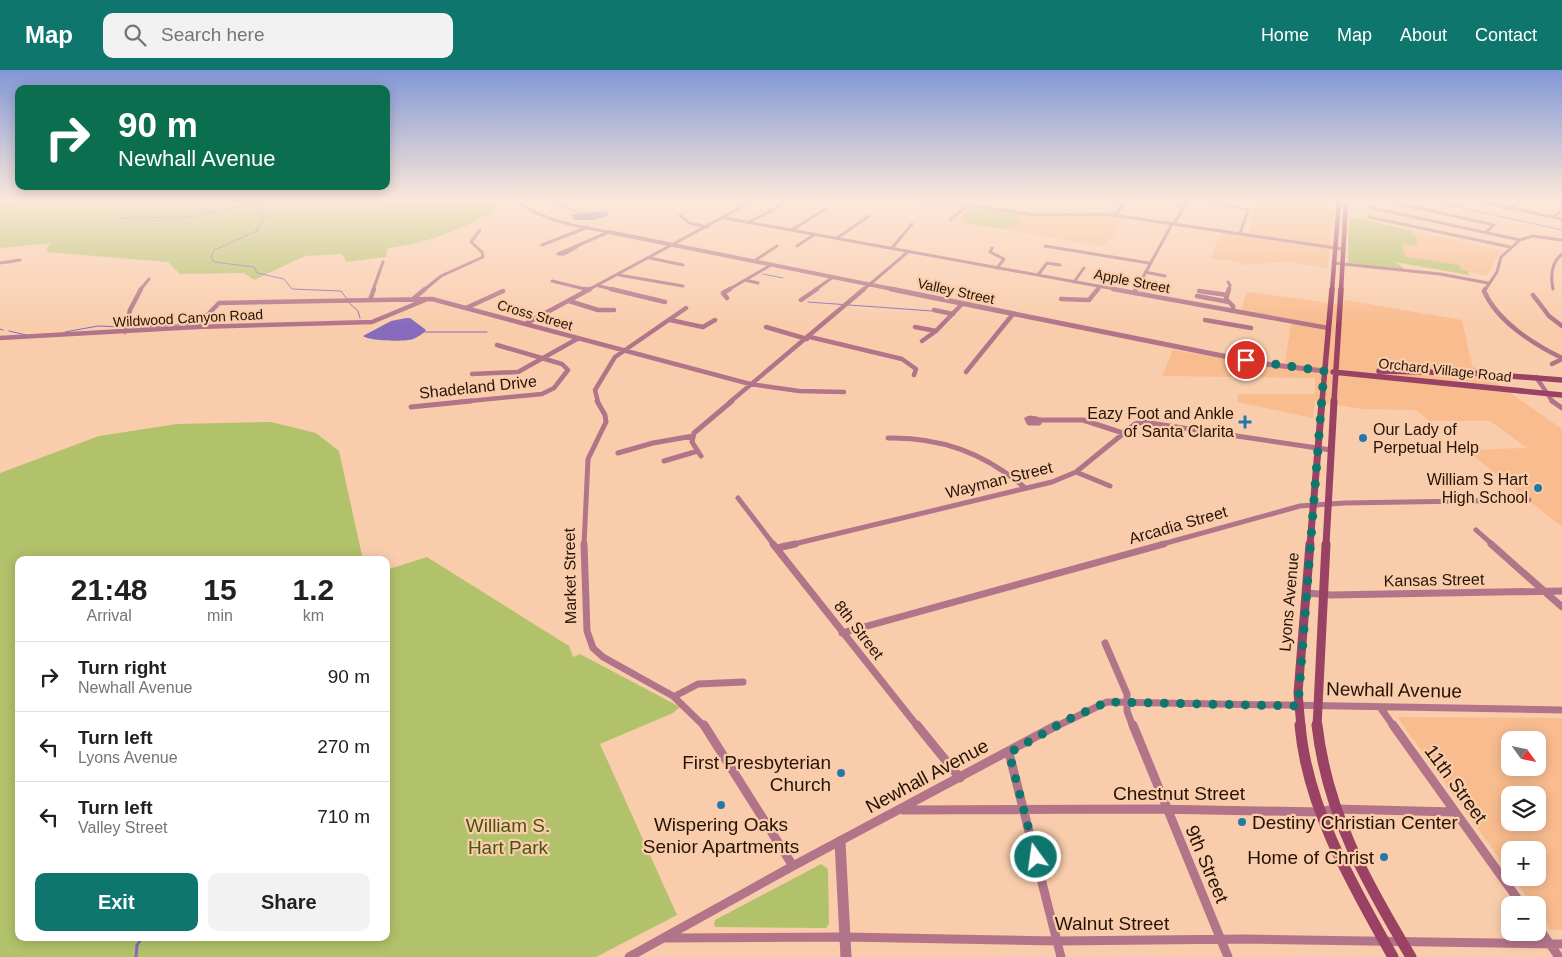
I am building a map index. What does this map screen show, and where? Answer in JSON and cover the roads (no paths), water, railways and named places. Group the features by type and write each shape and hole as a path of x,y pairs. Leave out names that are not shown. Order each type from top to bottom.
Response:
{"main road":[{"name":"Lyons Avenue","path":"1335,242 1298,706 1304,753 1320,812 1339,858 1392,957"},
{"name":"Lyons Avenue","path":"1343,242 1329,504 1315,707 1321,757 1335,809 1364,872 1411,957"},
{"path":"1329,304 1339,307"},
{"name":"Orchard Village Road","path":"1324,369 1562,395"},
{"name":"Orchard Village Road","path":"1336,370 1536,377 1562,380"}],"street":[{"path":"413,299 442,276 483,257 482,252 471,242"},
{"path":"542,244 546,242"},
{"path":"577,247 558,254 564,254 587,242"},
{"name":"Valley Street","path":"662,242 1233,358 1324,369"},
{"path":"525,324 680,242"},
{"path":"797,246 802,242"},
{"name":"Apple Street","path":"861,242 1328,328"},
{"path":"892,248 899,242"},
{"path":"1134,293 1162,242"},
{"path":"1296,242 1342,249"},
{"path":"1492,242 1510,246"},
{"path":"1516,242 1510,246 1501,257 1497,272 1487,284 1485,296 1495,308 1526,336 1562,359"},
{"path":"754,261 777,246"},
{"path":"1045,246 1149,263"},
{"path":"992,248 990,252 1004,259 997,268"},
{"path":"664,461 699,454 692,442 694,433 750,384 809,338 909,251"},
{"path":"1553,289 1550,279 1552,266 1562,254"},
{"path":"650,258 683,265"},
{"path":"0,263 8,262"},
{"path":"370,300 383,262"},
{"path":"1038,275 1047,263 1060,265"},
{"path":"1332,263 1487,284"},
{"path":"727,298 723,293 772,265"},
{"path":"1074,282 1084,268"},
{"path":"1144,272 1165,276"},
{"path":"619,275 682,286"},
{"path":"801,300 833,277"},
{"path":"125,332 128,310 149,279"},
{"path":"745,280 758,283"},
{"path":"552,282 589,290"},
{"path":"1228,282 1230,285 1226,299 1233,306 1233,311"},
{"path":"599,286 665,302"},
{"path":"1061,299 1074,301 1089,300 1100,287"},
{"path":"1199,290 1227,295"},
{"path":"466,308 503,291"},
{"path":"1532,295 1550,316 1562,326"},
{"path":"1197,296 1229,302"},
{"name":"Cross Street","path":"196,327 216,304 427,298 750,384 799,391 844,392"},
{"name":"Wildwood Canyon Road","path":"0,338 196,327 376,321 427,298"},
{"path":"569,301 598,310 614,310"},
{"path":"922,341 936,331 962,304"},
{"name":"Market Street","path":"686,308 624,351 611,363 594,394 605,415 606,422 591,452 587,468 584,537 587,631 593,648 603,657 675,696 689,706 710,732 793,866"},
{"path":"1218,322 1222,309"},
{"path":"934,310 953,314"},
{"path":"966,372 1013,314"},
{"path":"670,320 703,327 715,320"},
{"path":"1205,320 1251,328"},
{"path":"915,326 936,331"},
{"path":"766,327 902,359 916,369 914,375"},
{"path":"472,374 518,372 577,339"},
{"path":"496,345 543,358"},
{"name":"Shadeland Drive","path":"411,407 546,393 557,386 567,373 568,368 543,358"},
{"path":"1552,364 1562,359"},
{"path":"1536,377 1555,405 1562,408"},
{"path":"1039,420 1083,420 1123,433"},
{"name":"Wayman Street","path":"777,548 1024,487 1052,482 1076,472 1135,424 1149,421 1331,450"},
{"path":"618,453 653,443 694,436"},
{"path":"888,438 920,438 955,445 1001,467 1024,487"},
{"path":"1076,472 1110,486"},
{"name":"8th Street","path":"738,498 842,633 960,778"},
{"name":"Arcadia Street","path":"842,633 1278,511 1329,504 1529,500"},
{"path":"1476,530 1562,607"},
{"name":"Kansas Street","path":"1307,593 1562,591"},
{"name":"9th Street","path":"1105,643 1127,694 1128,711 1228,957"},
{"path":"675,696 683,689 695,683 743,682"},
{"name":"Newhall Avenue","path":"629,957 793,866 1102,704 1127,702 1315,707 1562,710"},
{"name":"11th Street","path":"1380,707 1516,896"},
{"path":"1009,753 1061,957"},
{"name":"Chestnut Street","path":"902,810 1024,809 1320,812 1335,809 1455,812"},
{"path":"840,842 846,957"},
{"name":"Walnut Street","path":"662,938 845,937 1057,941 1221,940 1562,944"},
{"path":"1546,939 1559,957"}],"waterway":[{"path":"231,242 214,250 211,257 214,262 254,267 257,273 284,279 292,289 341,291 347,299"},
{"path":"763,274 783,278"},
{"path":"347,301 358,311 360,318"},
{"path":"808,302 932,311"},
{"path":"128,328 193,324"},
{"path":"65,332 98,326 122,327"},
{"path":"9,331 26,335"},
{"path":"423,332 487,332"},
{"path":"136,957 137,945 140,941"}],"place":[{"name":"Eazy Foot and Ankle of Santa Clarita","path":"1245,422"},
{"name":"Our Lady of Perpetual Help","path":"1363,438"},
{"name":"William S Hart High School","path":"1538,488"},
{"name":"First Presbyterian Church","path":"841,773"},
{"name":"Wispering Oaks Senior Apartments","path":"721,805"},
{"name":"Destiny Christian Center","path":"1242,822"},
{"name":"Home of Christ","path":"1384,857"}],"park label":[{"name":"William S. Hart Park","path":"508,836"}]}
